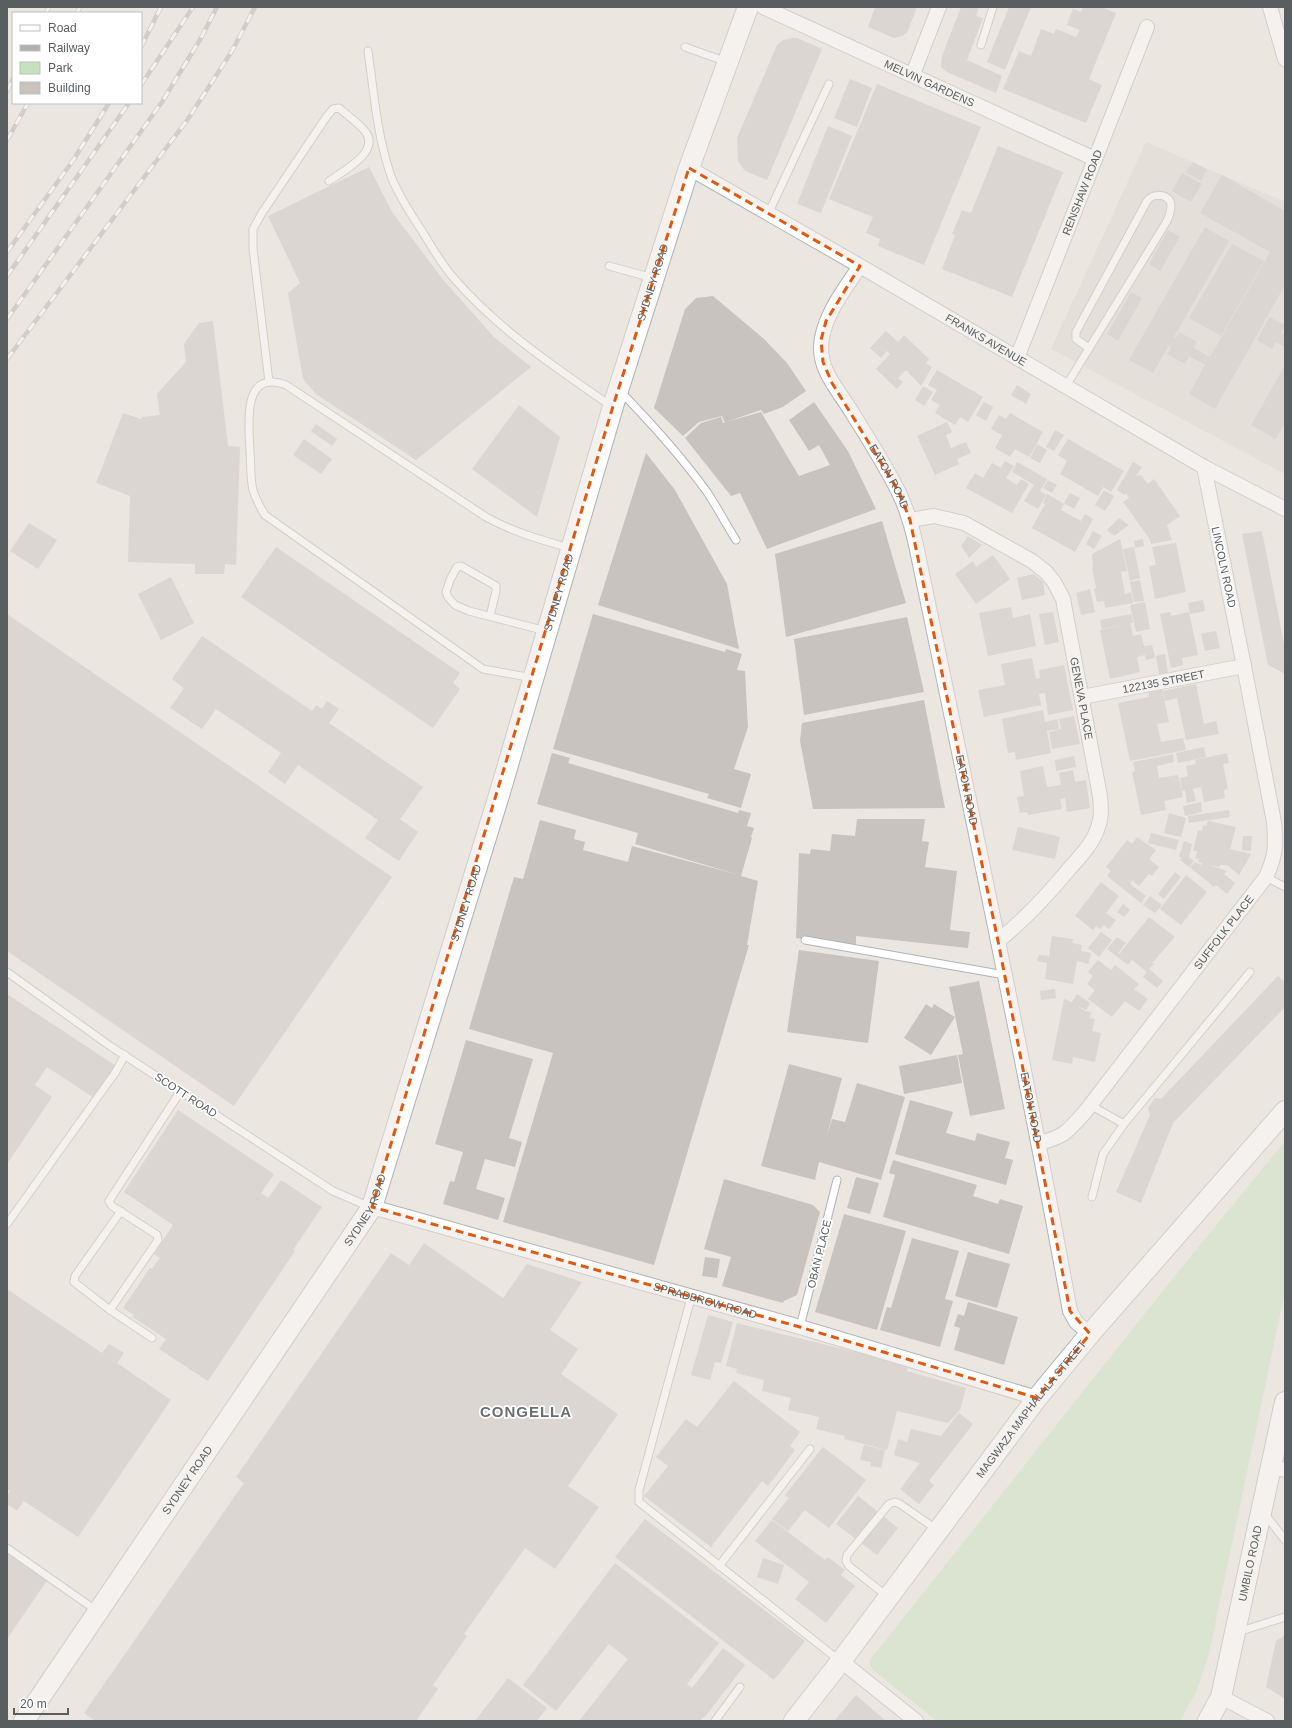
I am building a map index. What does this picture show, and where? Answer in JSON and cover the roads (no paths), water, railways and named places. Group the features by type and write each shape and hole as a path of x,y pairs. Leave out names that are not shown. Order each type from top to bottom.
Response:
{"main road":[{"name":"SYDNEY ROAD","path":"24,1721 372,1208 548,631 616,399 688,168 748,7"},
{"name":"MAGWAZA MAPHALALA STREET","path":"794,1721 841,1661 1037,1398 1090,1334 1285,1111"},
{"name":"UMBILO ROAD","path":"1211,1720 1221,1697 1262,1510 1278,1468 1285,1402"}],"street":[{"name":"MELVIN GARDENS","path":"763,7 913,74 1095,159"},
{"path":"913,74 939,7"},
{"path":"1270,7 1285,59"},
{"name":"RENSHAW ROAD","path":"1017,358 1147,27"},
{"name":"FRANKS AVENUE","path":"688,168 860,266 1204,467 1285,509"},
{"name":"EATON ROAD","path":"860,266 826,321 821,340 823,362 832,383 852,413 899,492 910,520 1039,1143 1070,1311 1076,1322 1090,1334"},
{"name":"LINCOLN ROAD","path":"1204,467 1244,666"},
{"name":"GENEVA PLACE","path":"910,520 934,516 964,523 1032,561 1046,572 1054,582 1063,599 1100,796 1101,811 1099,824 1083,853 1045,899 1024,920 998,941"},
{"name":"122135 STREET","path":"1082,697 1244,666"},
{"name":"SUFFOLK PLACE","path":"1039,1143 1066,1134 1090,1105 1266,877 1274,859 1276,845 1274,822 1244,666"},
{"name":"SPRADBROW ROAD","path":"372,1208 800,1328 1037,1398"},
{"path":"841,1661 916,1721"},
{"path":"1221,1697 1267,1721"}],"lane":[{"path":"982,45 993,7"},
{"path":"685,47 728,62"},
{"path":"368,51 377,118 383,146 392,176 408,210 451,275 508,331 535,353 616,399 651,423 678,454 708,494 736,540"},
{"path":"768,214 829,84"},
{"path":"269,382 253,249 253,229 262,213 327,116 333,109 339,108 365,131 369,138 370,145 365,156 329,181"},
{"path":"1066,386 1167,221 1171,205 1170,201 1166,198 1153,195 1147,201 1076,332 1075,336 1078,342 1089,348"},
{"path":"609,266 654,278"},
{"path":"533,679 483,669 266,515 257,503 253,489 248,416 251,398 260,385 269,382 286,385 500,525 528,536 572,548"},
{"path":"490,616 496,586 461,566 457,567 446,592 451,602 469,611 548,631"},
{"path":"1266,877 1285,887"},
{"path":"805,940 1005,975"},
{"name":"SCOTT ROAD","path":"7,972 180,1092 333,1191 372,1208"},
{"path":"1092,1197 1103,1154 1124,1124 1250,972"},
{"path":"7,1224 110,1080 125,1055"},
{"path":"110,1310 158,1240 154,1233 109,1203 110,1198 180,1092"},
{"path":"1090,1105 1124,1124"},
{"name":"OBAN PLACE","path":"800,1328 837,1180"},
{"path":"121,1211 74,1280 77,1286 152,1338"},
{"path":"691,1298 639,1490 639,1500 642,1506 841,1661"},
{"path":"719,1566 810,1448"},
{"path":"888,1597 849,1566 846,1561 847,1555 889,1504 895,1502 938,1531"},
{"path":"1262,1510 1285,1540"},
{"path":"7,1548 98,1612"},
{"path":"1235,1633 1285,1617"},
{"path":"715,1721 740,1687"}],"railway":[{"path":"46,12 49,7"},
{"path":"78,12 80,7"},
{"path":"142,45 161,7"},
{"path":"142,84 193,7"},
{"path":"7,319 162,102 201,38 217,7"},
{"path":"7,359 188,119 232,51 255,7"},
{"path":"7,91 12,81"},
{"path":"7,140 27,104"},
{"path":"7,252 74,159 108,104"},
{"path":"7,276 128,104"}],"district":[{"name":"CONGELLA","path":"526,1411"}]}
